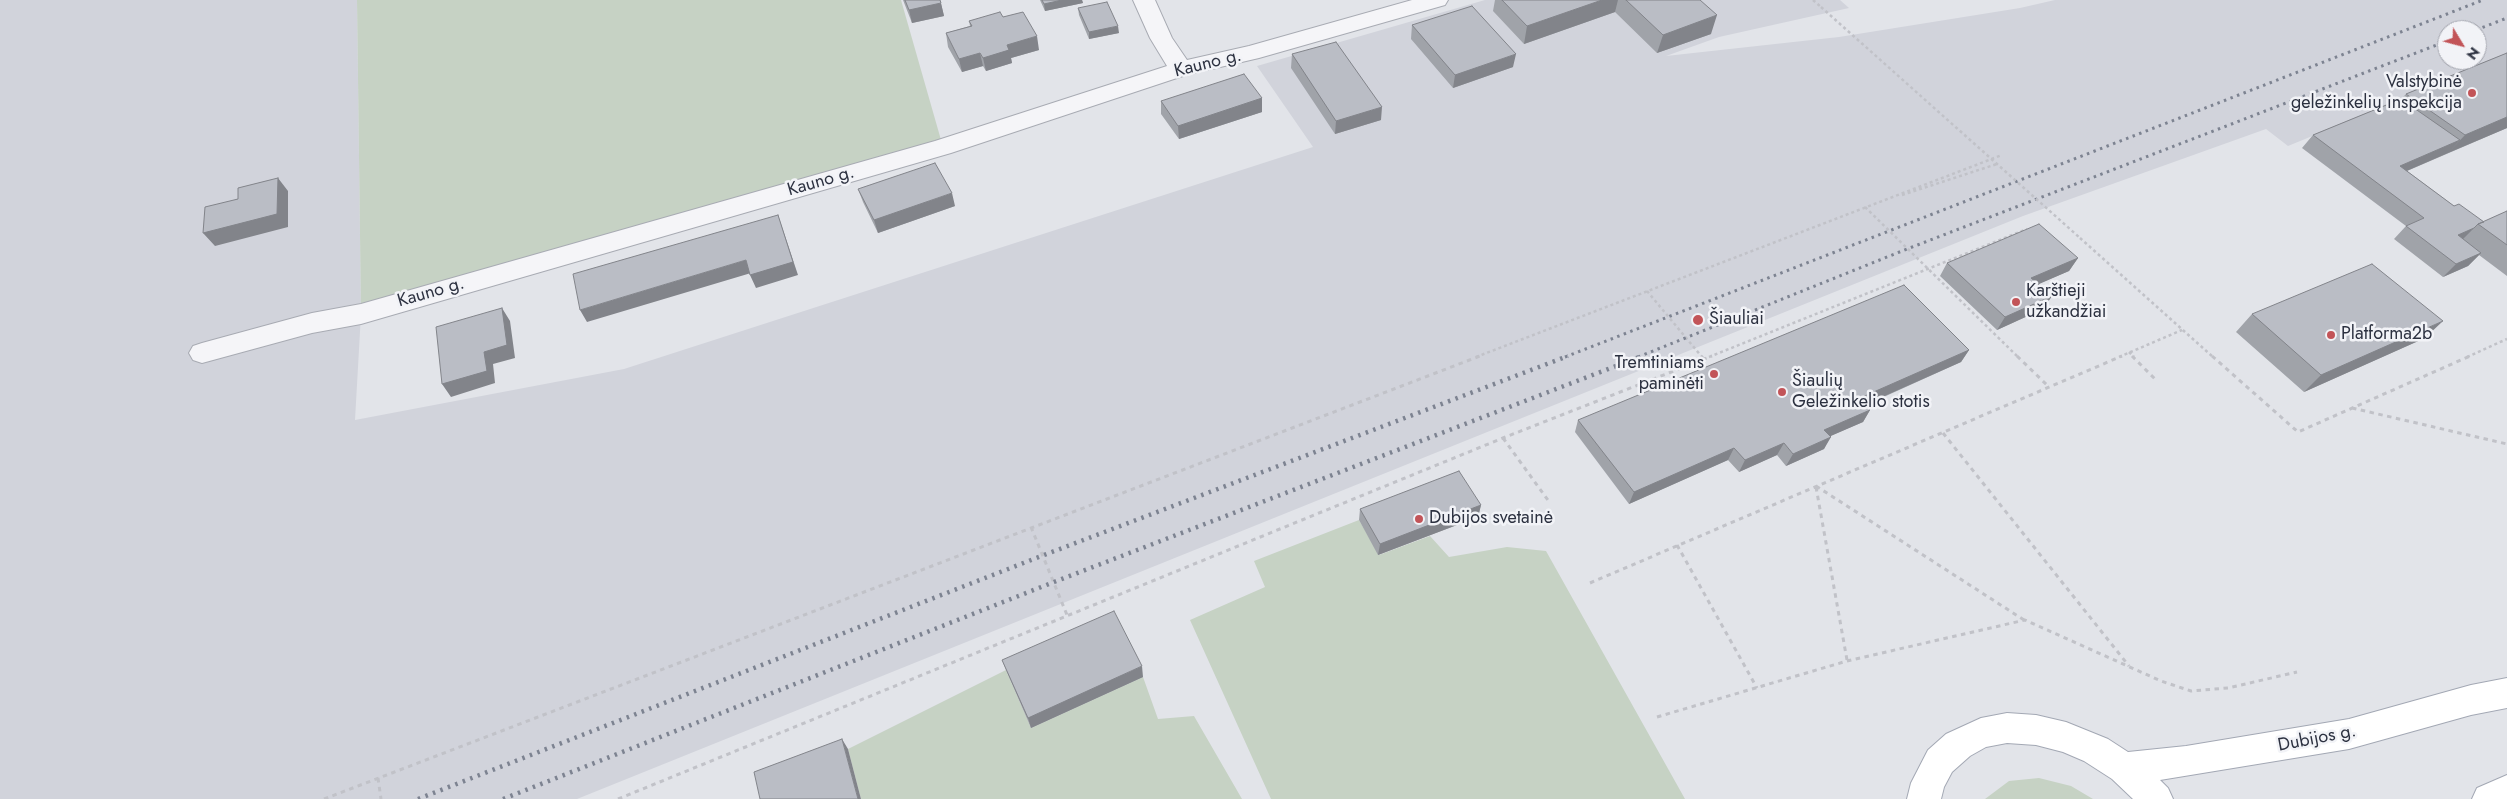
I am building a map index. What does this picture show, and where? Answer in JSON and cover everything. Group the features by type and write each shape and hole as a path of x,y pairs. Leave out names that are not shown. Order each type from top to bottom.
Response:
{"main road":[{"name":"Dubijos g.","path":"2124,768 2186,762 2349,734 2471,700 2507,693"},
{"path":"1924,799 1928,783 1940,761 1952,750 1981,734 2007,728 2036,730 2066,737 2096,750 2124,768 2156,799"},
{"path":"2489,799 2507,791"}],"street":[{"path":"1144,0 1161,38 1180,69"},
{"name":"Kauno g.","path":"202,353 312,323 361,314 943,146 1180,69 1250,53 1437,0"}],"path":[{"path":"1813,0 2298,432 2507,339"},
{"path":"324,799 2002,155"},
{"path":"1864,208 1997,164"},
{"path":"1864,208 2049,387"},
{"path":"618,799 1503,438 1929,270 2027,229"},
{"path":"1646,291 1704,359"},
{"path":"1590,583 2182,330"},
{"path":"2129,352 2157,381"},
{"path":"2352,408 2507,444"},
{"path":"1942,432 2129,667"},
{"path":"1503,438 1550,503"},
{"path":"1816,486 2025,620 2129,667 2191,690 2228,688 2297,672"},
{"path":"1816,486 1847,661"},
{"path":"1031,527 1067,615"},
{"path":"1677,545 1758,688"},
{"path":"1657,717 1847,661 2025,620"},
{"path":"378,778 381,799"}],"shaded area":[{"path":"0,0 357,0 361,314 355,420 624,369 1313,147 1257,66 1485,0 1840,0 1849,8 1719,37 1666,56 1839,37 2020,8 2055,0 2507,0 2507,74 2490,63 2487,64 2487,20 2437,20 2437,70 2473,70 2288,146 2266,129 2023,216 577,799 0,799"}],"green space":[{"path":"357,0 901,0 943,147 361,314"},
{"path":"1359,520 1379,555 1430,536 1449,557 1507,547 1546,551 1685,799 1271,799 1190,620 1265,587 1254,561"},
{"path":"1006,670 1031,728 1143,677 1158,719 1194,716 1242,799 861,799 848,749"},
{"path":"2039,778 2071,786 2093,799 1985,799 2009,781"}],"building":[{"path":"905,0 940,0 941,3 909,10"},
{"path":"1042,0 1062,0 1044,4"},
{"path":"1502,0 1602,0 1527,26"},
{"path":"1626,0 1700,0 1717,15 1663,35"},
{"path":"1107,2 1118,26 1089,32 1078,8"},
{"path":"1472,6 1516,54 1455,75 1412,25"},
{"path":"1000,12 1003,17 1023,12 1037,36 1007,45 1009,50 983,58 980,53 959,59 946,33 972,26 969,21"},
{"path":"1336,42 1382,107 1336,121 1292,54"},
{"name":"Valstybinė geležinkelių inspekcija","path":"2507,53 2507,117 2465,135 2406,94 2465,70 2487,70 2487,61"},
{"path":"1244,74 1262,98 1178,126 1161,101"},
{"path":"2401,99 2460,140 2400,166 2454,206 2459,204 2484,222 2458,235 2481,253 2456,264 2406,226 2424,218 2313,135"},
{"path":"935,163 952,193 874,220 858,189"},
{"path":"278,178 277,214 203,233 205,207 238,199 238,188"},
{"path":"2507,211 2507,245 2478,224"},
{"path":"778,215 793,262 750,275 746,260 580,310 573,274"},
{"path":"2039,224 2078,258 2031,278 2052,296 2005,317 1947,263"},
{"name":"Platforma2b","path":"2372,264 2443,321 2321,375 2252,314"},
{"name":"Šiaulių Geležinkelio stotis","path":"1904,285 1969,350 1860,398 1870,410 1824,430 1831,437 1793,454 1784,443 1745,460 1734,448 1634,492 1578,420"},
{"path":"502,308 507,345 484,352 487,371 442,384 436,327"},
{"name":"Dubijos svetainė","path":"1459,471 1481,505 1380,544 1360,509"},
{"path":"1114,611 1142,666 1028,718 1002,660"},
{"path":"842,739 858,799 760,799 754,772"}],"railway":[{"path":"1565,357 2483,0"},
{"path":"2487,26 2507,18"},
{"path":"1638,357 1907,249 2437,45"},
{"path":"418,799 1044,555 1568,356"},
{"path":"503,799 1054,582 1642,356"}],"place":[{"name":"Valstybinė geležinkelių inspekcija","path":"2472,93"},
{"name":"Karštieji užkandžiai","path":"2016,302"},
{"name":"Šiauliai","path":"1698,320"},
{"name":"Platforma2b","path":"2331,335"},
{"name":"Tremtiniams paminėti","path":"1714,374"},
{"name":"Šiaulių Geležinkelio stotis","path":"1782,392"},
{"name":"Dubijos svetainė","path":"1419,519"}]}
